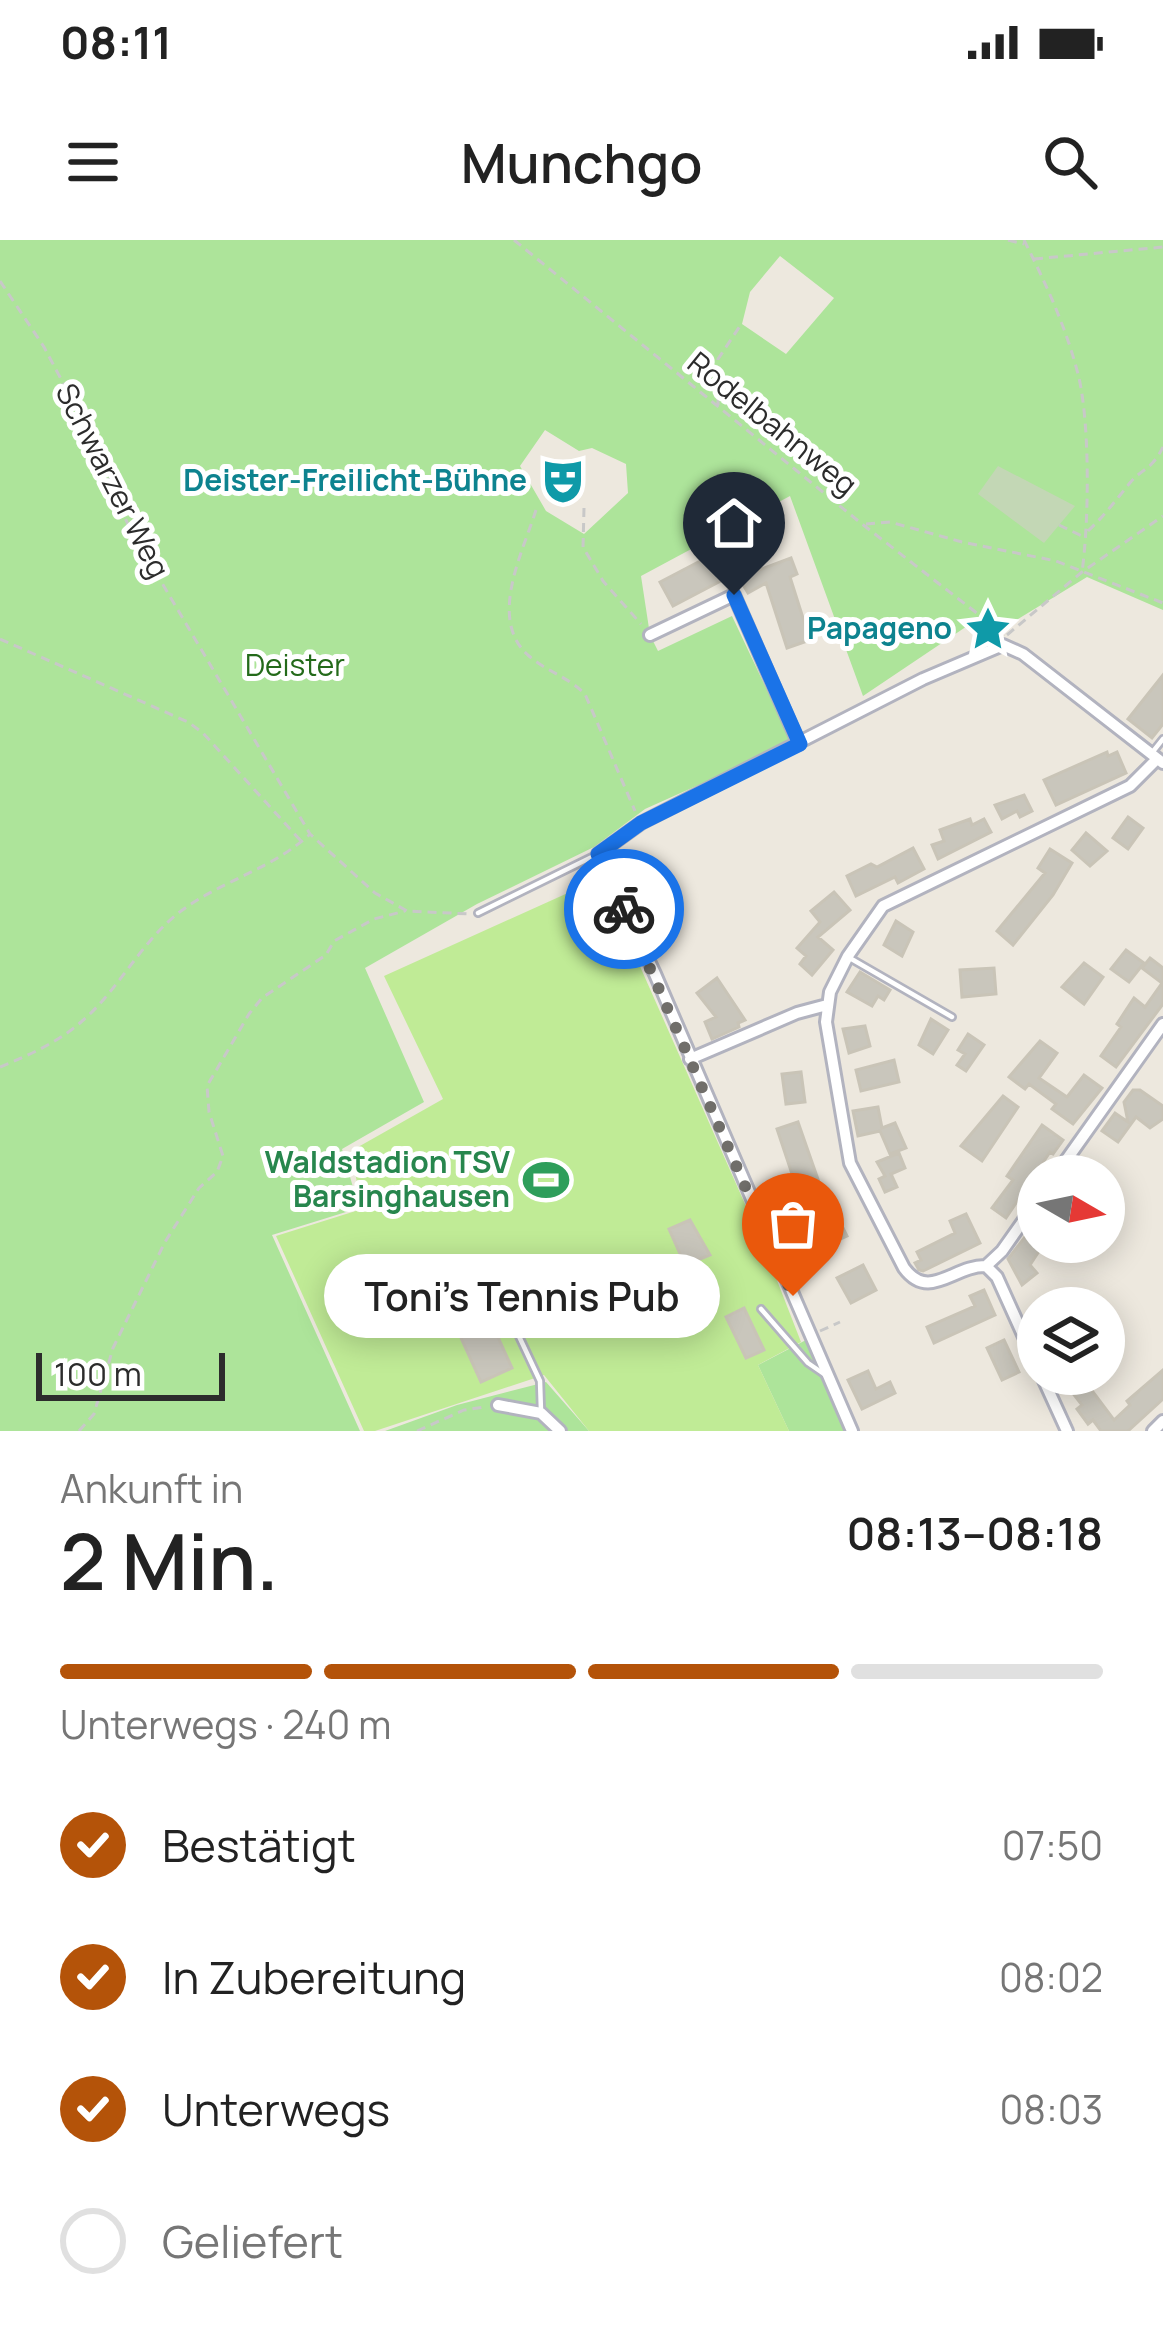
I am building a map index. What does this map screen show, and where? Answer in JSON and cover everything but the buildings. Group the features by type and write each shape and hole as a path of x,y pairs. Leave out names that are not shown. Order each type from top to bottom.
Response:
{"street":[{"path":"650,635 734,595 800,744"},
{"path":"852,1431 598,854 641,823 1005,640 1157,759 1130,787 883,906 848,956 826,1006 850,1162 913,1280 933,1284 970,1267 986,1266 1017,1227"},
{"path":"690,1059 796,1012 826,1006"},
{"path":"1070,1155 1163,1024"},
{"path":"986,1266 997,1277 1017,1322"},
{"path":"1050,1395 1066,1431"},
{"path":"499,1405 541,1413 560,1431"},
{"path":"1153,1431 1163,1421"}],"lane":[{"path":"1157,759 1163,739"},
{"path":"478,913 598,854"},
{"path":"848,956 952,1017"},
{"path":"761,1309 808,1363 828,1377"},
{"path":"509,1316 540,1381 541,1413"}],"path":[{"name":"Rodelbahnweg","path":"514,240 1005,640"},
{"path":"1008,240 1025,242 1062,322 1080,382 1086,535 1082,572"},
{"path":"1033,259 1163,247"},
{"name":"Schwarzer Weg","path":"0,281 44,347 87,428 129,527 310,834 375,892 407,910"},
{"path":"718,407 718,359 742,323"},
{"path":"1086,535 1133,478 1152,468 1163,447"},
{"path":"584,508 584,547 603,581 650,635"},
{"path":"536,510 511,591 513,636 529,656 585,694 641,823"},
{"path":"1005,640 1082,572 1163,516"},
{"path":"862,524 890,522 1056,561 1163,603"},
{"path":"1059,525 1086,535"},
{"path":"0,639 188,722 302,842"},
{"path":"0,1067 42,1049 82,1021 176,914 212,890 284,856 310,834"},
{"path":"79,1431 94,1414 113,1348 165,1242 199,1188 217,1172 223,1156 208,1112 207,1085 249,1013 262,998 326,955 334,941 374,919 407,910 478,913"},
{"path":"811,1335 840,1322"},
{"path":"417,1431 464,1410 499,1405"}],"green space":[{"name":"Deister","path":"0,240 1163,240 1163,610 1087,577 1008,625 988,612 863,696 790,496 641,576 650,635 658,651 732,616 792,743 645,809 594,847 477,904 365,968 424,1102 342,1149 359,1208 272,1235 360,1431 0,1431","holes":["780,256 834,298 786,354 742,324 750,292","545,430 579,451 592,448 626,464 628,493 584,534 546,511 520,466"]},
{"path":"998,466 1075,506 1044,543 978,494"},
{"name":"Waldstadion TSV Barsinghausen","path":"601,878 764,1247 801,1342 758,1365 789,1431 589,1431 544,1375 364,1431 276,1236 362,1209 351,1151 443,1099 384,976"},
{"path":"806,1340 845,1431 789,1431 758,1365"},
{"path":"546,1382 589,1431 385,1431 457,1405"}],"way so far":[{"path":"624,909 793,1296"}],"place":[{"name":"Deister-Freilicht-Bühne","path":"563,481"},
{"name":"Papageno","path":"988,629"},
{"name":"Waldstadion TSV Barsinghausen","path":"546,1180"},
{"name":"Toni's Tennis Pub","path":"793,1296"}],"route":[{"path":"624,909 598,854 641,823 800,744 734,595"}]}
